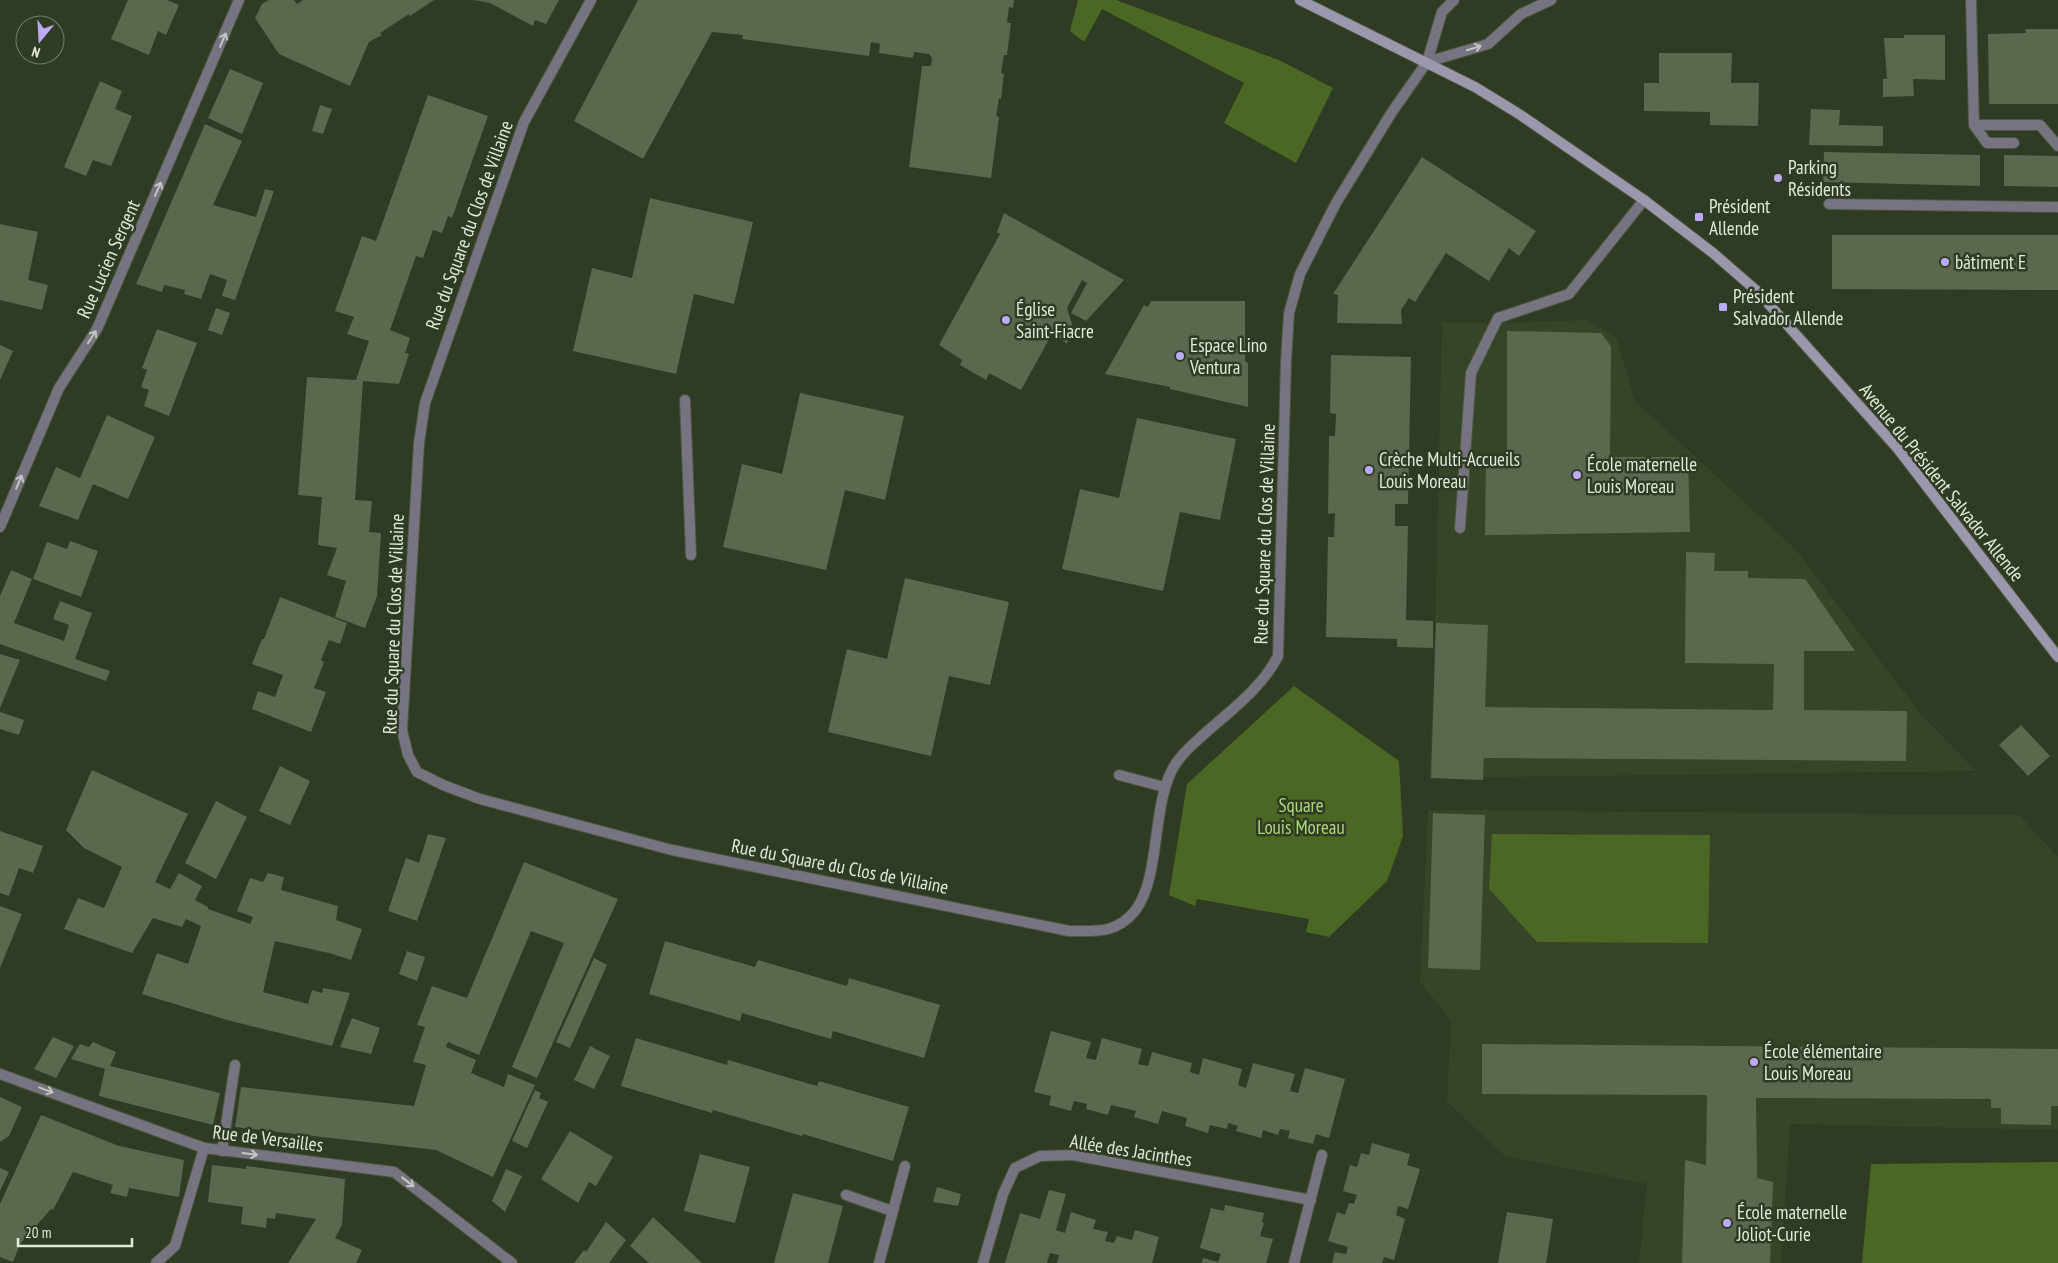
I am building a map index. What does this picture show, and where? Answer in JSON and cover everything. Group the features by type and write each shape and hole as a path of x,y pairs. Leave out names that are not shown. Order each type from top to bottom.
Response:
{"street":[{"name":"Rue Lucien Sergent","path":"0,527 59,388 97,329 240,0"},
{"name":"Rue du Square du Clos de Villaine","path":"591,0 524,122 425,403 419,443 402,730 408,755 417,772 442,785 480,799 672,850 1069,931 1105,931 1123,923 1135,910 1146,891 1164,787 1171,771 1181,755 1242,700 1272,669 1278,656 1289,313 1300,274 1336,204 1392,112 1428,62"},
{"name":"Avenue du Président Salvador Allende","path":"1300,0 1475,87 1519,114 1644,200 1713,253 1758,292 1898,448 2058,656"},
{"path":"1428,62 1442,12 1454,0"},
{"path":"1428,62 1488,44 1521,14 1551,0"},
{"path":"1971,0 1974,125 1987,143 2014,143"},
{"path":"1974,125 2040,125 2058,146"},
{"path":"1460,528 1471,373 1498,318 1569,294 1644,200"},
{"path":"1829,204 2058,207"},
{"path":"685,400 691,554"},
{"path":"1120,776 1164,787"},
{"path":"222,1151 235,1065"},
{"name":"Rue de Versailles","path":"0,1074 204,1148 394,1172 512,1263"},
{"path":"156,1263 175,1246 204,1148"},
{"name":"Allée des Jacinthes","path":"983,1263 1003,1194 1015,1168 1040,1156 1073,1155 1311,1200"},
{"path":"1294,1263 1322,1156"},
{"path":"879,1263 905,1166"},
{"path":"846,1195 892,1211"}],"shaded area":[{"name":"École maternelle Louis Moreau","path":"1587,320 1616,337 1635,401 1796,550 1920,713 1976,771 1429,778 1434,683 1442,322 1502,323"},
{"name":"École élémentaire Louis Moreau","path":"1428,810 2019,815 2058,857 2058,1130 1790,1124 1781,1263 1639,1263 1647,1184 1505,1156 1447,1102 1451,1021 1420,982"}],"green space":[{"path":"1078,0 1116,0 1279,60 1333,88 1296,163 1224,123 1244,83 1102,9 1084,42 1070,31"},
{"name":"Square Louis Moreau","path":"1294,686 1399,761 1403,836 1387,881 1329,937 1306,932 1309,919 1197,899 1195,906 1169,895 1187,784"},
{"path":"1492,834 1710,835 1708,943 1537,942 1489,889"},
{"path":"2058,1162 2058,1263 1862,1263 1871,1164"}],"building":[{"path":"128,0 167,0 179,5 166,35 158,31 149,55 111,39"},
{"path":"269,0 294,0 297,4 303,0 434,0 410,16 409,14 380,33 382,35 369,42 350,86 279,54 255,18 262,4"},
{"path":"474,0 559,0 546,24 535,20 533,26 490,3"},
{"path":"638,0 1014,0 1013,8 1009,7 1007,23 1011,23 1007,55 1004,55 1001,73 1004,74 1001,99 999,98 996,116 999,117 991,178 909,167 922,66 931,66 932,58 929,54 914,52 913,58 879,53 880,44 871,42 869,56 742,39 743,35 712,32 643,159 574,121"},
{"path":"2025,29 2058,29 2058,104 1989,104 1988,34 2026,33"},
{"path":"1904,35 1945,35 1945,80 1913,79 1914,96 1883,97 1883,79 1887,79 1884,38 1904,38"},
{"path":"1659,53 1732,53 1731,83 1759,83 1758,126 1710,125 1710,112 1644,111 1644,83 1659,83"},
{"path":"230,69 263,83 242,134 208,118"},
{"path":"100,81 122,91 115,109 132,116 111,166 93,160 86,176 64,167"},
{"path":"428,95 488,116 452,218 448,216 442,233 433,230 423,258 416,256 390,330 410,338 405,353 409,354 399,384 363,381 355,500 372,501 369,532 381,533 377,596 365,628 335,617 346,581 327,575 337,548 318,545 322,497 298,495 307,377 356,380 369,341 347,334 354,317 335,311 362,236 376,241"},
{"path":"320,105 332,109 323,134 312,131"},
{"path":"1811,109 1840,110 1839,125 1883,126 1883,146 1809,145"},
{"path":"205,124 242,141 213,205 256,217 265,189 274,191 235,300 222,296 227,280 210,274 201,299 184,294 185,290 164,285 162,292 136,284"},
{"path":"1824,152 1980,155 1980,186 1823,182"},
{"path":"2004,155 2058,156 2058,187 2004,186"},
{"path":"1422,157 1536,231 1519,256 1509,248 1489,281 1446,253 1415,302 1409,298 1401,310 1402,324 1337,323 1338,295 1333,294"},
{"path":"650,198 753,222 734,304 694,294 676,374 573,351 592,268 632,278"},
{"name":"Église Saint-Fiacre","path":"1004,213 1124,280 1086,321 1071,313 1087,283 1082,280 1067,308 1072,324 1067,344 1053,332 1021,390 989,373 986,380 960,365 962,360 939,345 1000,234 997,232"},
{"path":"0,224 38,232 28,280 48,285 42,310 0,300"},
{"name":"bâtiment E","path":"1832,235 2058,235 2058,290 1832,289"},
{"name":"Espace Lino Ventura","path":"1151,301 1245,301 1245,361 1248,363 1248,407 1170,389 1170,387 1105,374 1144,305 1148,307"},
{"path":"216,308 230,313 222,335 208,330"},
{"path":"157,329 197,343 169,416 144,406 149,390 141,387 147,370 142,368"},
{"path":"1507,331 1601,333 1611,346 1610,457 1688,457 1690,532 1485,535 1486,461 1507,461"},
{"path":"0,345 13,351 0,380"},
{"name":"Crèche Multi-Accueils Louis Moreau","path":"1331,355 1411,357 1408,504 1395,504 1395,526 1408,526 1406,620 1433,621 1433,648 1397,647 1397,639 1326,637 1328,537 1334,537 1335,513 1328,514 1329,436 1335,436 1336,414 1330,413"},
{"path":"800,393 904,416 885,500 845,490 826,570 723,547 742,464 782,474"},
{"path":"107,415 155,437 128,499 93,484 78,520 39,506 56,467 80,478"},
{"path":"1137,418 1236,439 1220,520 1180,512 1163,591 1062,569 1080,489 1119,498"},
{"path":"70,541 98,551 81,597 33,579 47,542 67,549"},
{"path":"1686,552 1715,553 1714,571 1748,571 1748,578 1805,579 1855,651 1804,651 1804,710 1907,711 1906,761 1484,758 1484,751 1483,780 1431,778 1436,623 1488,625 1485,707 1773,710 1774,664 1685,663"},
{"path":"11,570 32,579 14,623 64,641 69,625 53,619 60,601 92,613 75,659 110,671 106,681 0,644 0,596"},
{"path":"905,578 1009,602 990,685 949,676 931,756 828,732 847,649 887,659"},
{"path":"280,597 347,623 340,644 329,640 321,660 324,662 314,688 326,692 311,732 252,709 258,691 275,697 283,675 252,664"},
{"path":"0,654 20,660 0,708"},
{"path":"0,712 24,720 19,735 0,729"},
{"path":"2021,725 2050,756 2028,776 1999,745"},
{"path":"280,766 310,781 290,825 259,811"},
{"path":"92,770 188,814 155,882 170,889 179,873 202,886 195,900 208,907 208,909 250,924 253,917 237,911 250,878 263,882 268,873 284,877 281,890 338,906 336,920 362,929 351,960 275,941 263,992 308,1004 312,990 322,993 323,988 350,993 332,1046 227,1020 142,994 157,953 188,964 201,926 186,919 182,927 153,918 132,953 64,929 78,898 104,908 122,867 84,848 66,830"},
{"path":"216,801 247,817 216,879 185,863"},
{"path":"1433,813 1485,815 1480,970 1428,968"},
{"path":"0,831 43,846 33,873 19,868 9,896 0,893"},
{"path":"428,834 446,838 417,921 388,911 406,858 419,863"},
{"path":"524,862 618,899 537,1078 512,1067 564,943 531,931 479,1055 448,1042 446,1047 476,1060 471,1073 504,1087 508,1074 535,1085 493,1177 436,1150 235,1127 241,1087 414,1106 426,1065 413,1062 425,1027 417,1025 432,986 467,998"},
{"path":"0,906 22,914 0,968"},
{"path":"665,941 755,967 758,960 847,986 849,978 940,1005 924,1058 833,1031 831,1039 742,1013 740,1021 649,994"},
{"path":"407,951 425,957 417,981 399,974"},
{"path":"594,958 607,965 570,1048 556,1042"},
{"path":"352,1018 380,1028 371,1054 340,1047"},
{"path":"1051,1031 1091,1042 1086,1058 1096,1060 1102,1038 1142,1049 1138,1064 1148,1066 1152,1052 1192,1063 1190,1072 1199,1075 1203,1058 1242,1069 1238,1085 1246,1088 1253,1063 1295,1074 1290,1091 1298,1093 1305,1068 1345,1079 1329,1138 1316,1134 1313,1144 1288,1138 1290,1131 1280,1129 1278,1135 1263,1130 1261,1138 1236,1131 1238,1126 1228,1123 1227,1129 1210,1125 1208,1133 1185,1126 1187,1118 1162,1111 1158,1124 1134,1117 1136,1111 1111,1105 1108,1115 1086,1109 1087,1104 1074,1101 1071,1111 1049,1105 1051,1096 1034,1092"},
{"path":"53,1037 74,1046 56,1078 34,1069"},
{"path":"636,1038 727,1065 728,1060 817,1086 819,1081 909,1107 893,1161 803,1134 802,1136 713,1110 712,1113 621,1086"},
{"path":"93,1042 116,1052 110,1066 220,1093 213,1125 99,1096 105,1069 71,1059 80,1044 89,1047"},
{"path":"1482,1044 2058,1049 2058,1106 2051,1106 2051,1125 2001,1124 2001,1108 1991,1108 1991,1099 1756,1098 1757,1178 1773,1182 1770,1263 1682,1263 1685,1160 1706,1165 1707,1095 1482,1094"},
{"path":"590,1046 610,1056 594,1089 574,1080"},
{"path":"535,1090 541,1093 539,1098 548,1102 527,1148 512,1141"},
{"path":"0,1097 22,1107 9,1136 0,1142"},
{"path":"41,1115 119,1146 184,1160 179,1197 129,1188 127,1197 110,1193 113,1185 73,1172 53,1210 51,1209 20,1244 13,1262 0,1257 0,1204"},
{"path":"570,1131 613,1157 596,1186 589,1182 578,1203 541,1179"},
{"path":"1372,1143 1410,1154 1407,1165 1420,1169 1408,1209 1398,1206 1396,1215 1405,1219 1394,1260 1384,1257 1382,1263 1332,1263 1335,1252 1346,1254 1348,1247 1328,1241 1337,1212 1345,1215 1349,1203 1354,1204 1357,1195 1343,1191 1350,1165 1357,1167 1361,1153 1369,1155"},
{"path":"700,1154 750,1167 735,1223 684,1211"},
{"path":"212,1165 246,1169 246,1166 345,1179 342,1225 335,1238 362,1250 356,1263 288,1263 316,1219 276,1213 275,1219 267,1218 266,1228 241,1224 243,1207 208,1202"},
{"path":"0,1168 9,1172 0,1191"},
{"path":"506,1169 522,1176 505,1212 492,1201"},
{"path":"937,1187 961,1194 958,1206 933,1202"},
{"path":"1049,1190 1066,1194 1056,1230 1065,1233 1071,1212 1096,1220 1093,1229 1108,1232 1105,1241 1114,1243 1117,1236 1132,1240 1135,1230 1159,1237 1152,1263 1057,1263 1059,1255 1050,1253 1047,1263 1005,1263 1020,1213 1040,1219"},
{"path":"793,1193 843,1206 828,1263 774,1263"},
{"path":"1225,1205 1264,1213 1262,1222 1264,1223 1260,1236 1273,1239 1266,1263 1202,1263 1203,1258 1218,1262 1221,1254 1200,1248 1211,1208 1224,1211"},
{"path":"1507,1212 1553,1219 1546,1263 1498,1263"},
{"path":"653,1217 702,1263 649,1263 630,1246"},
{"path":"606,1222 626,1240 609,1263 574,1263 584,1250 586,1252"}],"place":[{"name":"Parking Résidents","path":"1778,178"},
{"name":"Président Allende","path":"1699,217"},
{"name":"bâtiment E","path":"1945,262"},
{"name":"Président Salvador Allende","path":"1723,307"},
{"name":"Église Saint-Fiacre","path":"1006,320"},
{"name":"Espace Lino Ventura","path":"1180,356"},
{"name":"Crèche Multi-Accueils Louis Moreau","path":"1369,470"},
{"name":"École maternelle Louis Moreau","path":"1577,475"},
{"name":"École élémentaire Louis Moreau","path":"1754,1062"},
{"name":"École maternelle Joliot-Curie","path":"1727,1223"}]}
